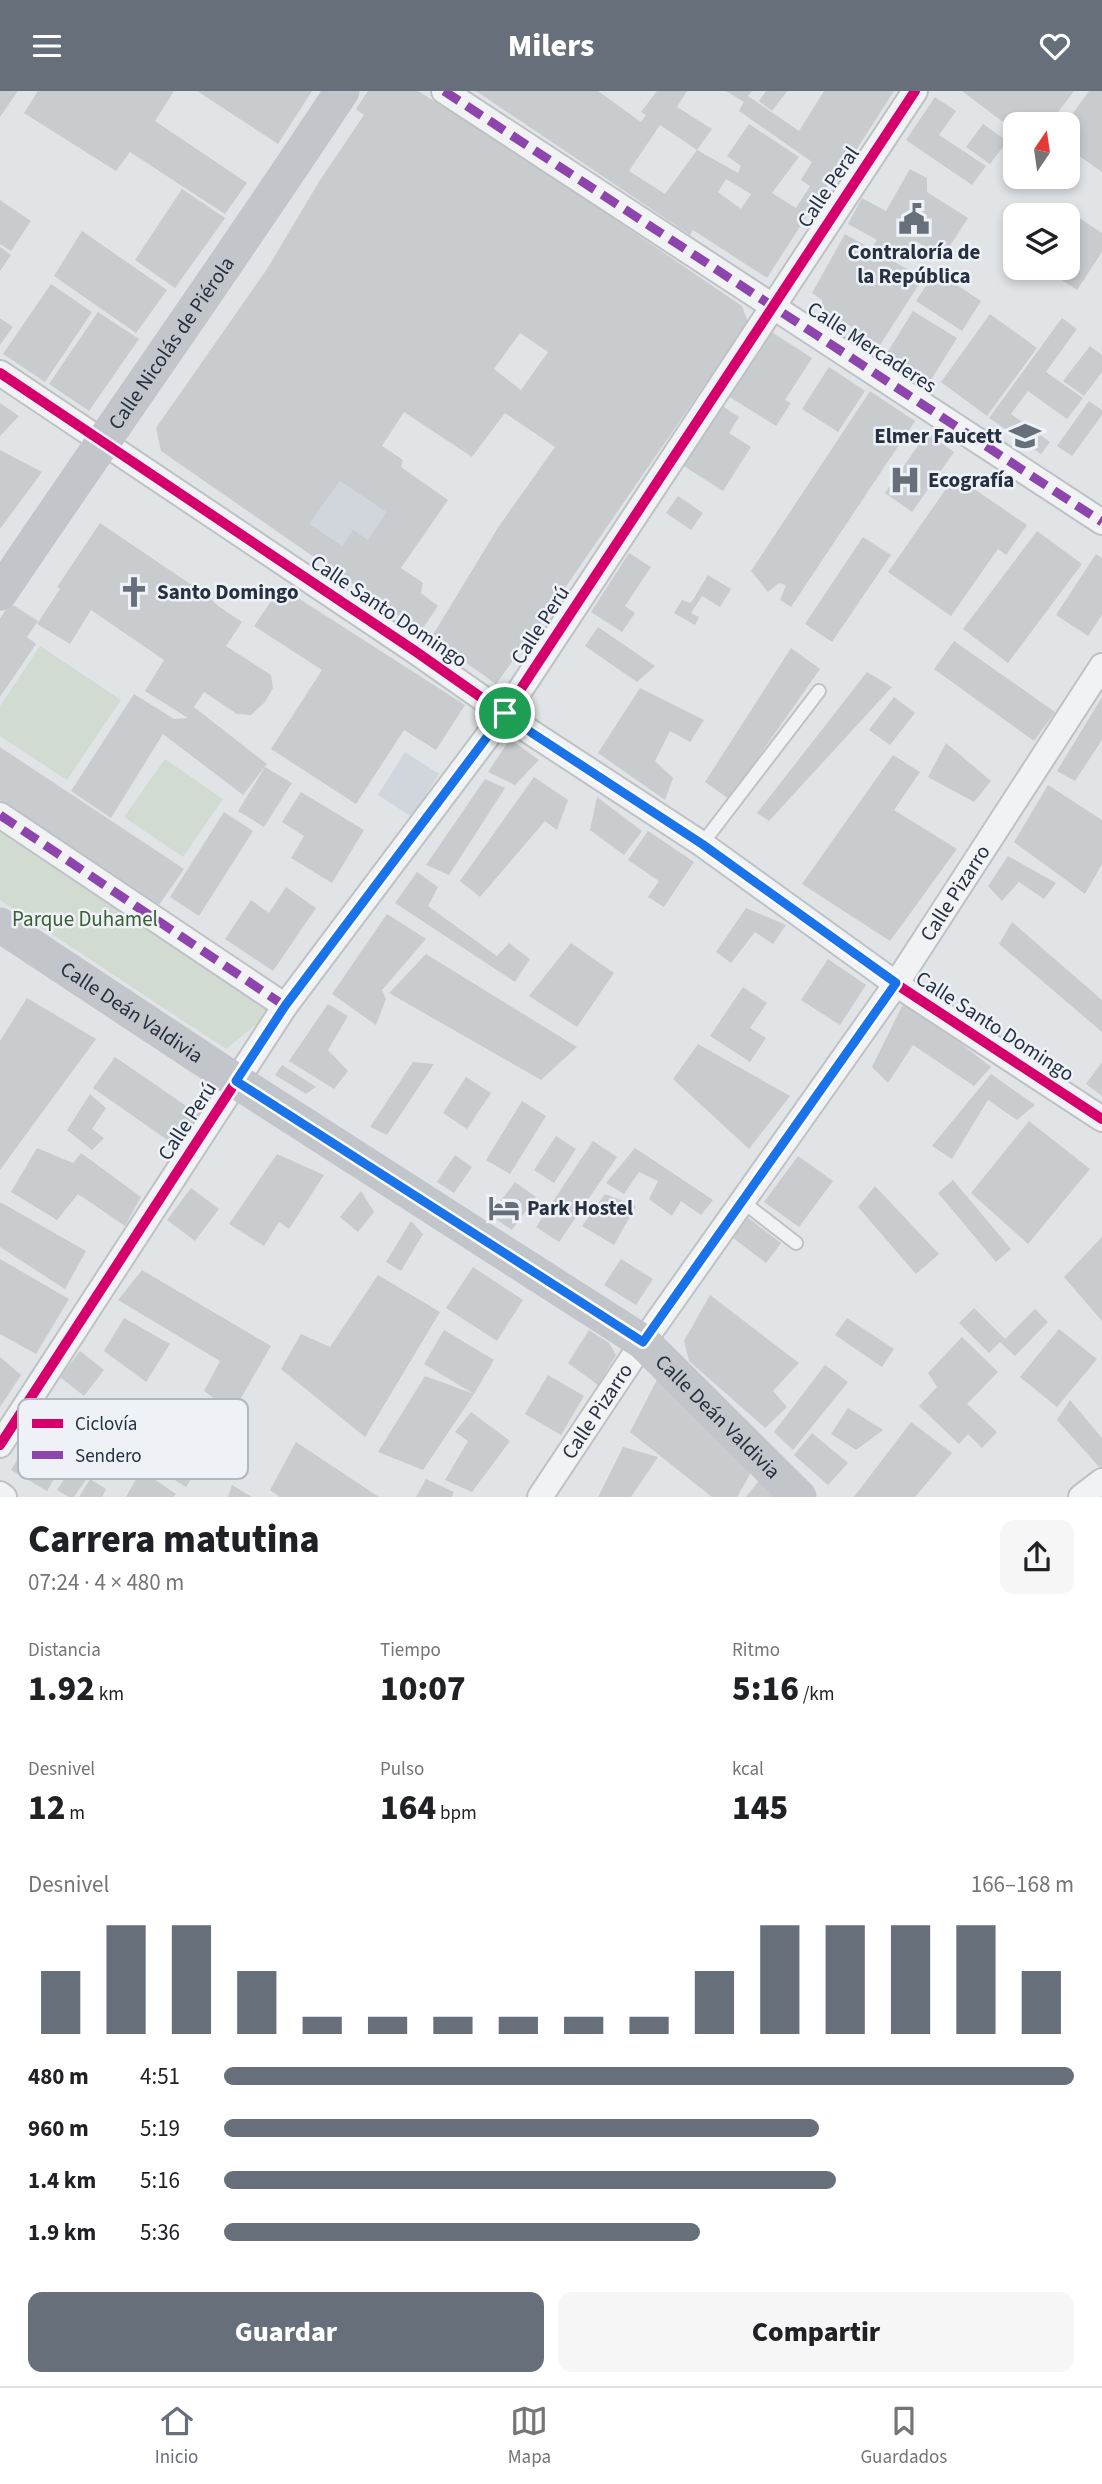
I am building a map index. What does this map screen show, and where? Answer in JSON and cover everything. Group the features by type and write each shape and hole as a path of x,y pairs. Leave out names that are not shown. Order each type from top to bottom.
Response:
{"street":[{"name":"Calle Nicolás de Piérola","path":"0,593 342,91"},
{"name":"Calle Mercaderes","path":"444,91 1102,522"},
{"name":"Calle Peral","path":"773,305 915,91"},
{"name":"Calle Perú","path":"30,1399 285,1006 505,713 773,305"},
{"name":"Calle Santo Domingo","path":"0,373 532,733 702,844 896,983 1102,1119"},
{"name":"Calle Pizarro","path":"540,1497 643,1342 896,983 1102,666"},
{"path":"0,815 285,1006"},
{"name":"Calle Deán Valdivia","path":"0,925 236,1081 643,1342 799,1497"},
{"name":"Calle Perú","path":"0,1445 18,1417"},
{"path":"1081,1497 1102,1481"}],"lane":[{"path":"702,844 820,691"},
{"path":"743,1202 796,1243"}],"shaded area":[{"path":"340,481 386,512 368,540 353,529 329,566 295,543"},
{"path":"405,752 439,774 412,817 378,795"}],"green space":[{"path":"40,646 121,700 67,780 0,736 0,706"},
{"path":"165,759 223,799 183,857 124,817"},
{"name":"Parque Duhamel","path":"0,825 276,1008 226,1049 0,900"}],"building":[{"path":"0,91 18,91 0,117"},
{"path":"38,91 174,91 155,121 247,183 225,214 130,152 116,171 24,113"},
{"path":"197,91 312,91 278,144"},
{"path":"368,91 418,91 535,165 742,306 748,322 496,684 431,638 499,526 555,447 505,413 472,457 404,412 382,446 403,460 401,467 448,500 401,568 423,583 421,593 438,606 421,631 161,451 156,428 267,269 320,180 364,115 356,109","holes":["520,333 548,352 521,390 494,369","340,481 386,512 368,540 353,529 342,546 309,524"]},
{"path":"476,91 598,91 641,122 646,115 641,112 657,91 687,91 677,107 712,129 697,150 738,173 741,166 727,156 749,124 799,157 772,193 796,208 810,186 801,180 812,162 739,111 744,102 726,91 752,91 748,96 799,131 824,91 894,91 853,155 821,194 767,278 693,230 690,235","holes":["660,125 697,150 665,194 629,171","726,179 751,194 741,209 718,192"]},
{"path":"766,91 787,91 772,111 759,101"},
{"path":"962,91 1074,91 1058,112 1003,112 1003,122"},
{"path":"1089,91 1102,91 1102,172 1080,156 1080,112 1074,112"},
{"path":"935,97 956,111 939,135 986,166 972,185 906,140"},
{"path":"983,124 1003,138 1003,146 990,164 966,147"},
{"path":"910,169 927,178 927,192 968,218 942,258 917,242 906,260 895,253 894,258 873,246 877,240 848,224 862,198 886,211"},
{"path":"182,189 225,218 175,288 135,260"},
{"path":"0,200 31,221 11,251 0,244"},
{"path":"1080,219 1102,233 1102,252 1077,290 1062,280 1080,280"},
{"path":"82,231 167,290 136,333 54,276"},
{"path":"845,234 923,278 880,345 822,308 822,300 812,293"},
{"path":"0,247 11,255 0,271"},
{"path":"936,271 981,301 962,331 916,301"},
{"path":"51,284 92,312 45,382 3,354"},
{"path":"913,311 957,338 931,380 887,353"},
{"path":"98,312 139,339 89,411 49,384"},
{"path":"990,314 1037,348 987,416 941,382"},
{"path":"0,318 13,327 0,345"},
{"path":"1062,318 1077,329 1046,372 1083,398 1067,419 1028,391 1011,414 1050,442 1041,454 989,418"},
{"path":"770,331 812,358 785,400 791,403 776,426 728,396"},
{"path":"1090,346 1102,355 1102,372 1084,396 1063,381"},
{"path":"829,367 865,391 838,432 802,409"},
{"path":"870,391 915,421 791,607 780,600 786,585 779,583 768,592 751,571"},
{"path":"1089,401 1102,410 1102,415 1072,456 1057,446"},
{"path":"0,403 19,416 0,436"},
{"path":"718,403 739,417 729,433 751,447 723,491 679,463"},
{"path":"927,433 954,452 912,512 885,493"},
{"path":"0,450 42,472 0,529"},
{"path":"955,476 1027,525 1006,555 998,549 951,616 888,572"},
{"path":"678,496 703,513 691,530 666,513"},
{"path":"100,523 242,622 226,646 271,675 273,688 265,702 251,715 237,714 204,692 194,707 267,764 243,795 163,734 111,818 71,791 134,694 174,719 188,718 145,691 164,660 91,610 70,644 37,624 60,589 57,587"},
{"path":"1037,531 1082,564 1008,663 963,629"},
{"path":"863,537 891,555 832,642 805,624"},
{"path":"629,553 651,567 625,606 635,613 622,632 591,612"},
{"path":"1096,554 1102,558 1102,615 1088,636 1056,615"},
{"path":"708,575 731,589 720,607 702,596 691,613 699,617 695,625 674,613 682,600 691,603"},
{"path":"281,587 465,705 436,750 404,730 356,804 271,749 322,670 254,626"},
{"path":"10,603 38,621 27,637 36,644 0,697 0,619"},
{"path":"598,627 655,666 637,682 585,646"},
{"path":"954,641 1055,712 1034,741 934,669"},
{"path":"791,648 820,669 729,799 705,782"},
{"path":"867,672 892,687 769,821 757,813"},
{"path":"640,688 704,720 690,742 670,731 655,761 673,778 665,800 598,753"},
{"path":"894,697 915,713 890,745 869,730"},
{"path":"1102,697 1102,740 1075,781 1057,771"},
{"path":"510,739 539,760 515,785 488,772"},
{"path":"946,743 991,781 974,802 928,777"},
{"path":"0,747 184,869 159,905 0,800"},
{"path":"893,755 920,772 894,810 957,849 890,941 802,884"},
{"path":"265,767 292,783 264,827 238,811"},
{"path":"534,777 568,800 557,830 545,821 480,897 460,881"},
{"path":"485,779 505,788 449,875 426,865"},
{"path":"1048,785 1102,820 1102,864 1085,894 1014,842"},
{"path":"301,792 364,830 332,883 291,858 304,836 282,822"},
{"path":"597,797 642,831 624,855 590,830"},
{"path":"224,812 253,831 199,916 170,897"},
{"path":"648,831 694,862 664,907 648,897 659,881 628,860"},
{"path":"1008,856 1056,883 1044,899 1019,882 1002,901 988,886"},
{"path":"417,872 438,887 428,906 497,956 509,943 530,959 515,982 395,903"},
{"path":"286,887 316,908 273,971 225,939 251,900 269,913"},
{"path":"746,908 786,925 773,944 755,932 731,963 716,952"},
{"path":"387,914 426,939 382,990 386,999 376,1025 332,994"},
{"path":"1012,922 1102,1000 1102,1032 999,944"},
{"path":"571,943 614,973 577,1027 529,996"},
{"path":"426,954 577,1047 541,1080 389,993"},
{"path":"828,959 866,985 840,1025 801,1000"},
{"path":"743,987 767,1003 750,1028 766,1038 750,1062 710,1036"},
{"path":"27,998 96,1039 0,1170 0,1041"},
{"path":"328,1004 348,1016 328,1050 348,1071 334,1089 289,1061"},
{"path":"902,1006 918,1010 991,1067 974,1086 913,1045 888,1083 872,1067"},
{"path":"698,1044 790,1096 749,1149 673,1079"},
{"path":"115,1057 201,1116 179,1148 93,1088"},
{"path":"413,1062 434,1064 387,1135 370,1127"},
{"path":"1102,1062 1102,1096 1086,1084"},
{"path":"282,1065 316,1087 306,1094 275,1075"},
{"path":"991,1074 1035,1105 1017,1120 988,1100 952,1159 932,1146"},
{"path":"466,1077 491,1093 467,1129 443,1113"},
{"path":"90,1094 106,1108 92,1129 104,1138 92,1150 67,1130"},
{"path":"522,1101 546,1116 510,1174 486,1160"},
{"path":"1029,1121 1090,1169 1028,1244 971,1193"},
{"path":"556,1136 576,1149 554,1183 534,1170"},
{"path":"593,1141 617,1157 559,1242 536,1227"},
{"path":"37,1148 73,1163 81,1153 141,1197 125,1226 78,1194 57,1220 11,1192"},
{"path":"635,1148 713,1200 701,1215 681,1201 672,1216 649,1199 658,1181 639,1172 624,1194 606,1183"},
{"path":"277,1154 324,1175 289,1229 279,1222 264,1246 229,1224"},
{"path":"455,1155 472,1167 454,1193 437,1182"},
{"path":"798,1156 833,1181 799,1227 764,1202"},
{"path":"953,1180 1011,1249 996,1262 938,1193"},
{"path":"515,1182 536,1197 512,1230 490,1215"},
{"path":"875,1186 939,1254 916,1274 858,1207"},
{"path":"191,1188 219,1209 195,1241 167,1220"},
{"path":"361,1191 374,1212 358,1232 340,1217"},
{"path":"605,1194 636,1206 614,1245 582,1226"},
{"path":"0,1202 86,1251 65,1289 0,1247"},
{"path":"747,1217 781,1243 766,1263 732,1237"},
{"path":"411,1221 423,1234 401,1271 386,1262"},
{"path":"1102,1237 1102,1321 1064,1277"},
{"path":"0,1259 69,1299 36,1354 0,1334"},
{"path":"621,1259 653,1279 636,1305 604,1285"},
{"path":"473,1267 523,1300 497,1341 446,1308"},
{"path":"142,1270 271,1346 240,1399 215,1399 204,1391 220,1361 118,1300"},
{"path":"378,1275 440,1312 365,1437 281,1369 301,1334 330,1347"},
{"path":"710,1295 799,1363 773,1391 787,1407 765,1428 689,1361 684,1341"},
{"path":"974,1308 1005,1339 1035,1309 1048,1322 1015,1356 1000,1342 989,1353 959,1323"},
{"path":"124,1318 170,1344 146,1382 104,1351"},
{"path":"847,1318 894,1349 882,1367 835,1335"},
{"path":"1059,1329 1097,1359 1057,1407 1020,1377"},
{"path":"444,1330 494,1360 474,1394 424,1364"},
{"path":"589,1330 609,1343 616,1355 598,1385 568,1363"},
{"path":"962,1337 998,1372 967,1404 997,1432 982,1448 968,1434 959,1444 919,1406 937,1387 928,1373"},
{"path":"80,1351 104,1370 84,1396 60,1377"},
{"path":"0,1357 21,1375 0,1407"},
{"path":"825,1365 848,1382 793,1450 774,1432"},
{"path":"660,1374 754,1467 737,1497 712,1497 630,1432"},
{"path":"548,1375 584,1396 561,1435 525,1414"},
{"path":"425,1376 474,1394 423,1470 378,1452"},
{"path":"1070,1400 1102,1438 1102,1470 1057,1420"},
{"path":"848,1408 883,1430 856,1450 831,1434"},
{"path":"471,1412 510,1441 472,1492 445,1480 468,1441 455,1432"},
{"path":"911,1422 952,1453 915,1497 854,1497"},
{"path":"812,1433 848,1463 828,1485 794,1455"},
{"path":"296,1442 379,1497 280,1497 270,1490"},
{"path":"623,1447 658,1457 631,1497 598,1497"},
{"path":"18,1458 18,1474 11,1470"},
{"path":"762,1477 789,1497 746,1497"},
{"path":"26,1479 54,1479 47,1491"},
{"path":"64,1479 86,1479 74,1497 57,1490"},
{"path":"90,1479 106,1489 102,1497 79,1497"},
{"path":"136,1479 154,1479 176,1494 173,1497 126,1497"},
{"path":"173,1479 191,1479 186,1487"},
{"path":"426,1479 454,1492 452,1497 416,1497"},
{"path":"232,1485 252,1497 228,1497"}],"marked path":[{"path":"444,91 1102,522"},
{"path":"0,815 285,1006"}],"cycle path":[{"path":"30,1399 285,1006 505,713 915,91"},
{"path":"0,373 415,651 532,733 702,844 896,984 1102,1119"},
{"path":"0,1445 18,1417"}],"place":[{"name":"Contraloría de la República","path":"914,219"},
{"name":"Elmer Faucett","path":"1025,436"},
{"name":"Ecografía","path":"905,480"},
{"name":"Santo Domingo","path":"134,592"},
{"name":"Park Hostel","path":"504,1208"}],"route":[{"path":"505,713 702,844 896,983 643,1342 236,1081 285,1006 505,713"}]}
